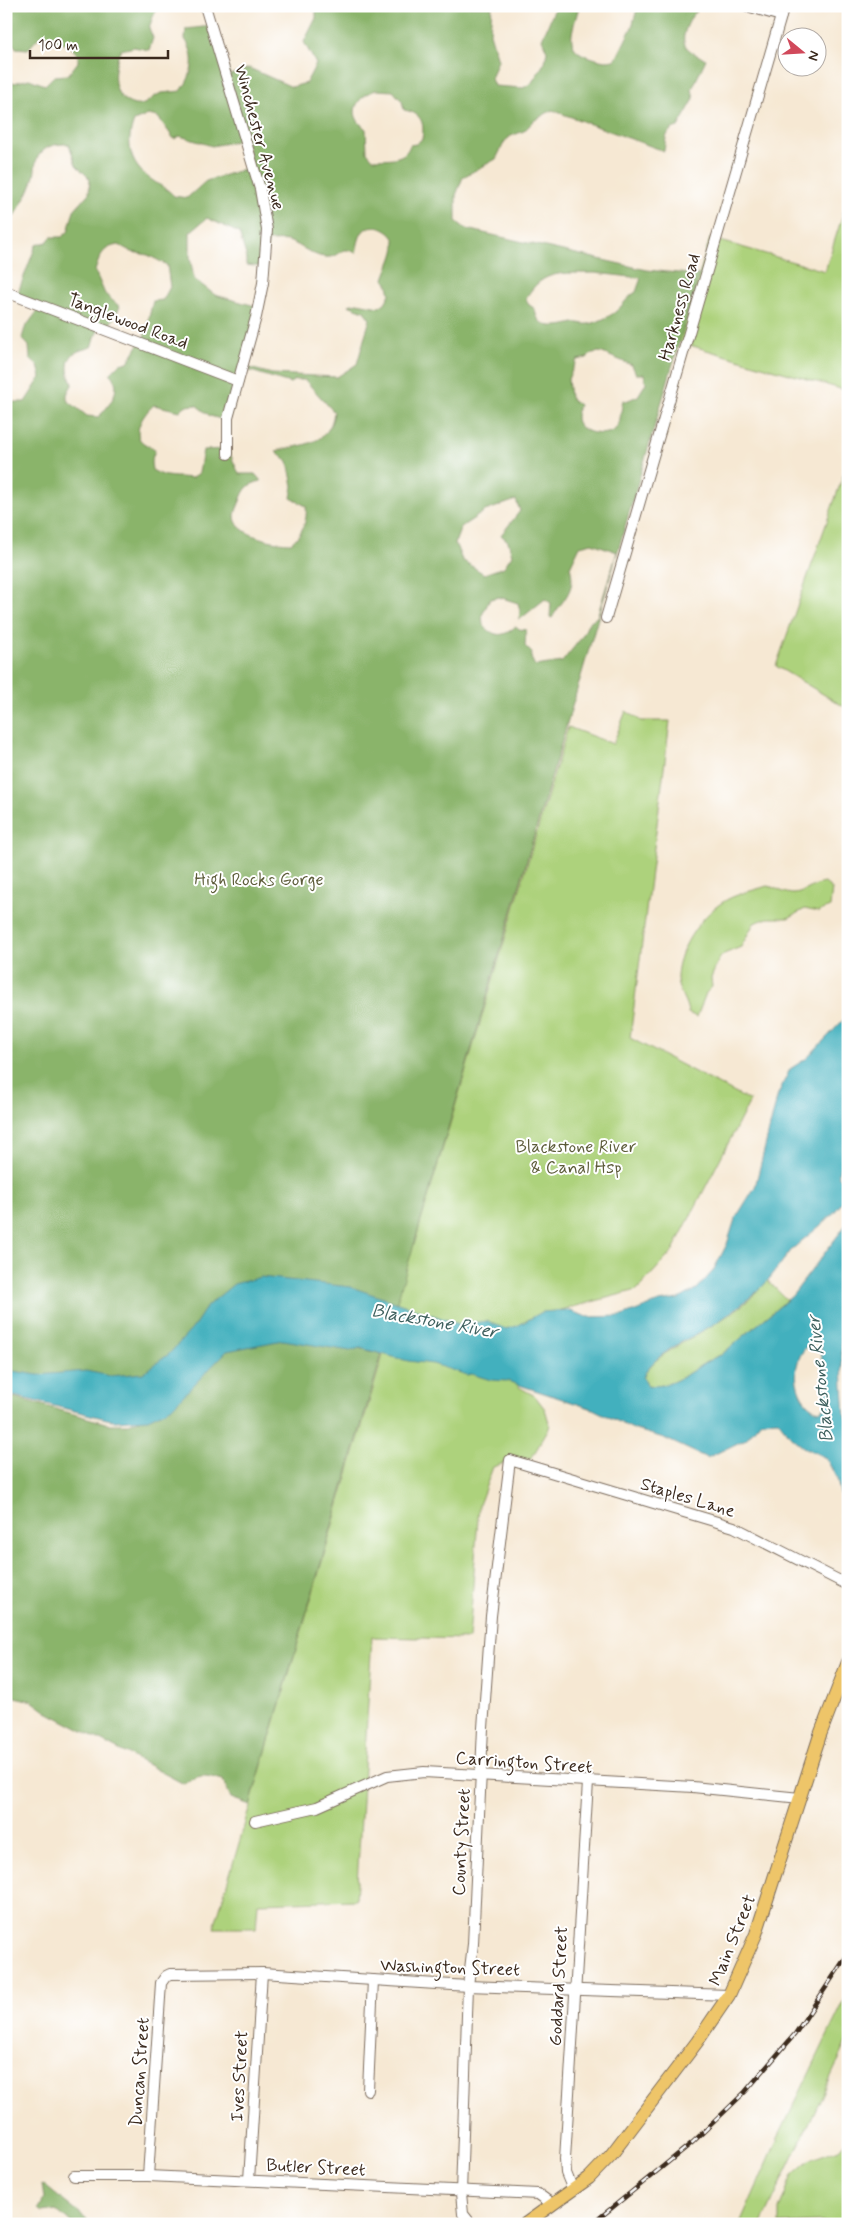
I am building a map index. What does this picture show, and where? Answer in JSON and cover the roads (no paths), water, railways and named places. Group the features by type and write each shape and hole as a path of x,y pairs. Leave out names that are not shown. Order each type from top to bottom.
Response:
{"main road":[{"name":"Main Street","path":"525,2224 574,2190 594,2172 630,2131 729,1996 756,1934 800,1798 848,1662"}],"street":[{"name":"Winchester Avenue","path":"205,6 260,189 267,230 263,282 256,317 228,418 228,454"},
{"path":"747,6 783,11"},
{"name":"Harkness Road","path":"606,618 783,11"},
{"name":"Tanglewood Road","path":"6,292 238,381"},
{"name":"Staples Lane","path":"510,1460 734,1527 848,1584"},
{"name":"County Street","path":"471,2224 463,2214 461,2206 468,1986 473,1944 481,1775 492,1614 510,1460"},
{"name":"Carrington Street","path":"255,1821 317,1807 387,1776 424,1772 693,1787 800,1798"},
{"name":"Goddard Street","path":"574,2190 566,2173 565,2158 588,1782"},
{"name":"Washington Street","path":"170,1974 262,1973 468,1986 729,1996"},
{"name":"Ives Street","path":"249,2180 262,1973"},
{"name":"Duncan Street","path":"148,2176 161,1983 170,1974"},
{"path":"368,2090 373,1980"},
{"name":"Butler Street","path":"74,2176 148,2176 538,2194 552,2204"}],"water":[{"name":"Blackstone River","path":"848,1015 848,1159 840,1166 839,1174 839,1177 848,1184 846,1194 834,1213 790,1252 761,1288 722,1319 667,1351 657,1359 643,1377 647,1385 667,1384 721,1355 792,1296 848,1222 848,1318 841,1333 845,1416 848,1421 848,1531 837,1479 826,1458 803,1447 791,1437 778,1420 761,1421 746,1439 707,1458 664,1438 633,1429 593,1409 507,1381 491,1380 471,1374 467,1375 433,1364 408,1361 360,1348 350,1351 283,1340 227,1351 171,1408 148,1419 115,1421 6,1394 6,1370 38,1375 86,1371 110,1376 143,1373 169,1354 192,1329 207,1306 234,1284 261,1277 351,1287 459,1324 488,1321 505,1329 517,1326 542,1312 567,1310 588,1317 622,1316 659,1302 679,1299 697,1289 713,1271 727,1244 735,1219 755,1187 778,1094 790,1069 807,1058","holes":["815,1341 821,1345 825,1408 819,1411 810,1406 803,1398 798,1388 796,1377 800,1356 806,1347"]}],"railway":[{"path":"592,2224 693,2142 745,2092 795,2034 848,1954"}],"park label":[{"name":"High Rocks Gorge","path":"259,879"},
{"name":"Blackstone River & Canal Hsp","path":"576,1156"}]}
